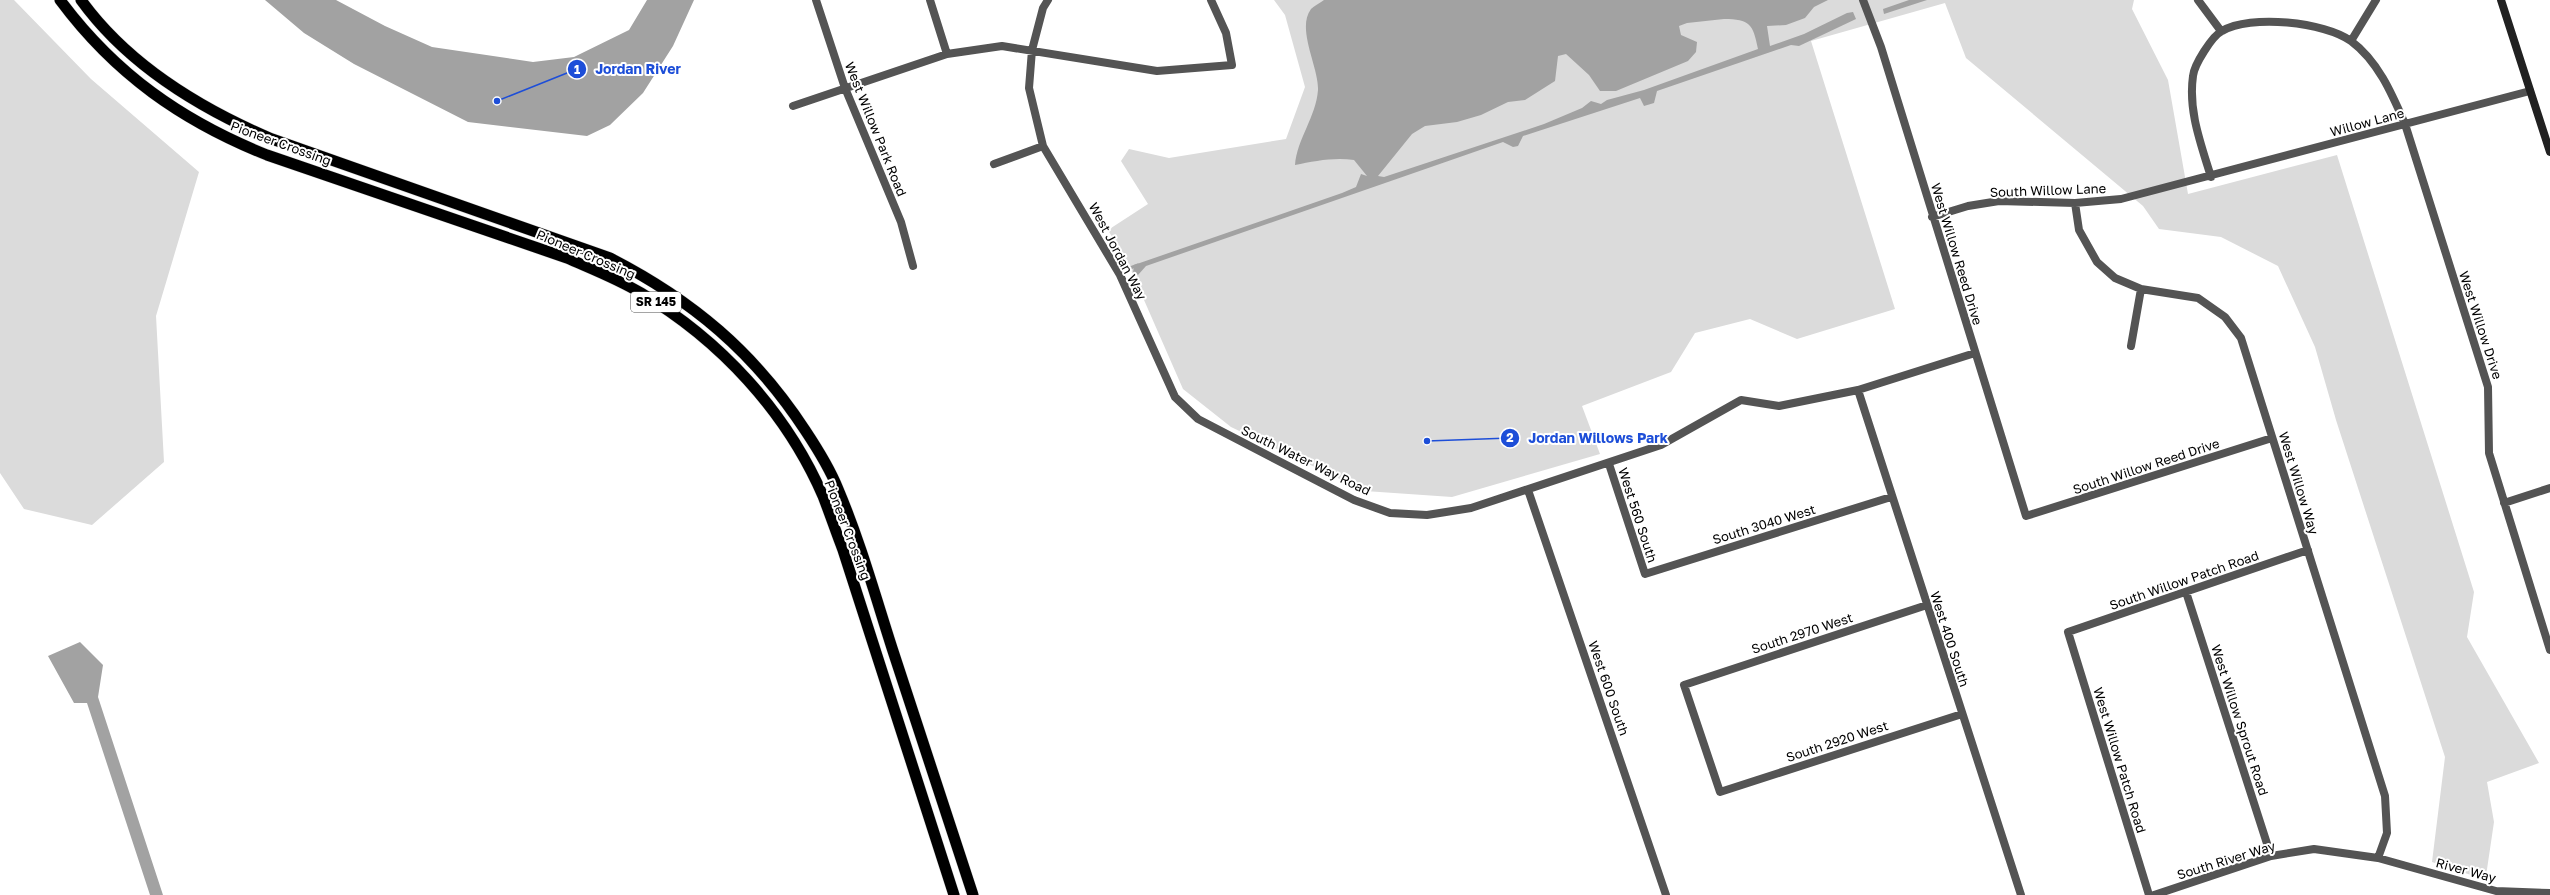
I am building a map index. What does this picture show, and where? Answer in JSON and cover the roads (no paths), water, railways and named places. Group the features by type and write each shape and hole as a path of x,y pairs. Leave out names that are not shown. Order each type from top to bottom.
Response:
{"highway":[{"name":"Pioneer Crossing","path":"60,0 100,48 129,74 165,102 200,125 224,138 267,155 567,258 640,292 670,311 719,350 749,381 776,414 802,455 822,495 843,550 954,895"},
{"name":"Pioneer Crossing","path":"81,0 112,36 142,64 171,86 235,123 272,139 610,258 649,278 680,298 731,340 761,369 789,405 816,447 838,488 859,546 973,895"}],"main road":[{"path":"2501,0 2550,152"}],"street":[{"name":"West Willow Park Road","path":"816,0 845,88 901,222 913,266"},
{"path":"930,0 947,54"},
{"name":"West Jordan Way","path":"1048,0 1043,8 1032,50 1029,88 1043,146 1120,275 1175,397 1198,419"},
{"path":"793,106 947,54 1002,46 1157,71 1232,65 1226,33 1211,0"},
{"name":"West Willow Reed Drive","path":"1863,0 1881,47 1932,217 2026,516"},
{"path":"2198,0 2221,31"},
{"path":"2211,177 2192,111 2193,75 2202,54 2221,31 2256,21 2303,24 2332,32 2351,41 2376,0"},
{"name":"West Willow Drive","path":"2351,41 2376,67 2392,93 2405,124 2488,387 2489,453 2550,650"},
{"name":"Willow Lane","path":"2211,177 2530,91"},
{"path":"994,164 1043,146"},
{"name":"South Willow Lane","path":"1932,217 1968,206 1999,201 2075,203 2121,199 2211,177"},
{"name":"West Willow Way","path":"2075,203 2078,230 2097,262 2115,278 2141,289 2198,298 2225,317 2240,338 2385,796 2387,833 2378,858"},
{"path":"2131,346 2141,289"},
{"name":"South Water Way Road","path":"1198,419 1354,500 1390,513 1427,514 1471,508 1609,464 1661,445 1740,400 1779,406 1858,390 1975,353"},
{"name":"West 400 South","path":"1858,390 1891,497 2021,895"},
{"name":"South Willow Reed Drive","path":"2026,516 2272,438"},
{"name":"West 560 South","path":"1609,464 1645,574"},
{"path":"2504,503 2550,488"},
{"name":"West 600 South","path":"1528,490 1666,895"},
{"name":"South 3040 West","path":"1645,574 1891,497"},
{"name":"South Willow Patch Road","path":"2068,632 2308,550"},
{"name":"West Willow Sprout Road","path":"2186,592 2271,856"},
{"name":"South 2970 West","path":"1720,792 1684,685 1927,605"},
{"name":"West Willow Patch Road","path":"2068,632 2149,895"},
{"name":"South 2920 West","path":"1720,792 1962,714"},
{"name":"South River Way","path":"2154,895 2271,856 2314,849 2378,858"},
{"name":"River Way","path":"2378,858 2496,891 2550,893"}],"waterway":[{"path":"1130,268 1138,265"}],"place":[{"name":"Jordan River","path":"497,101"},
{"name":"Jordan Willows Park","path":"1427,441"}]}
